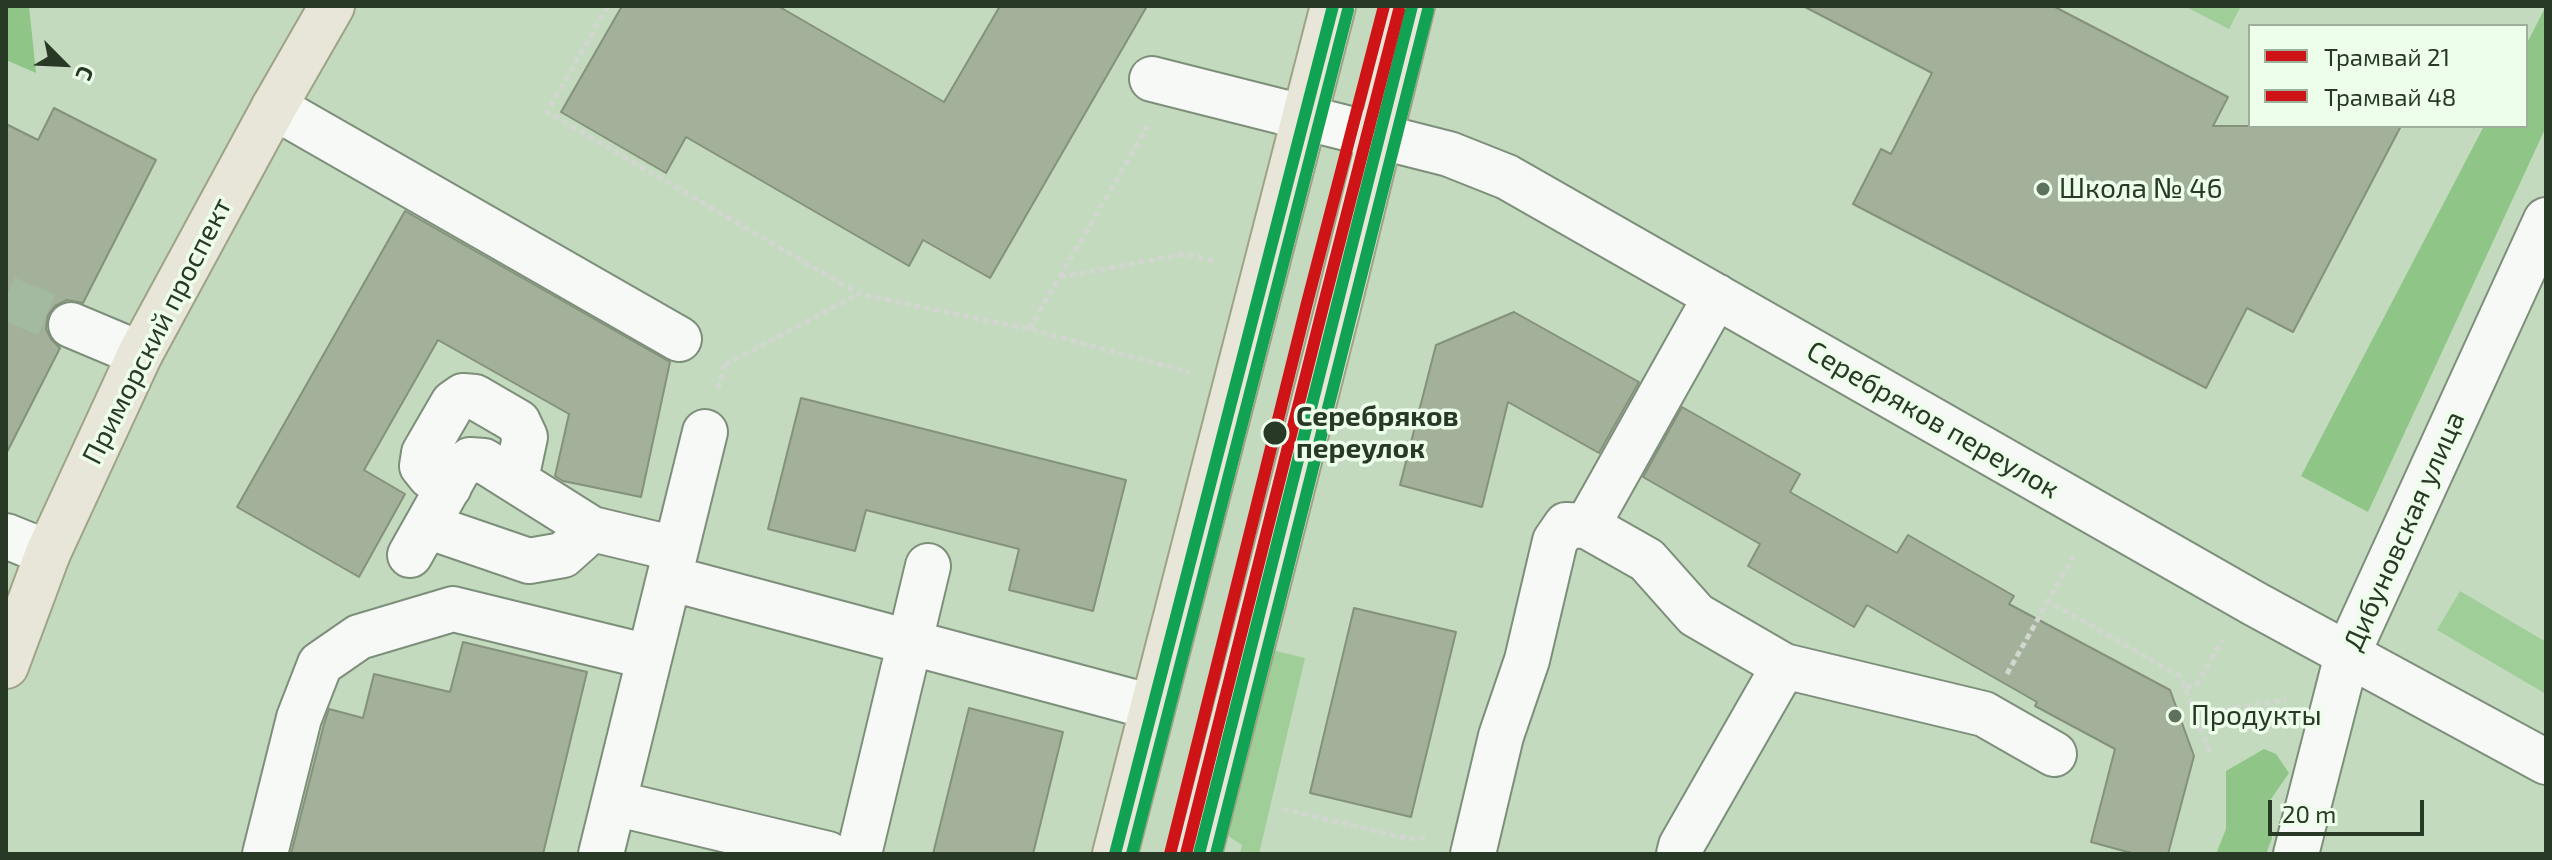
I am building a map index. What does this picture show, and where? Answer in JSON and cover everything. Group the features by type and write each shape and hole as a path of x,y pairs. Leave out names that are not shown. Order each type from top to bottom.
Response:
{"main road":[{"name":"Приморский проспект","path":"6,666 48,553 140,354 332,6"},
{"path":"1115,854 1333,6"},
{"path":"1199,854 1412,6"}],"street":[{"name":"Серебряков переулок","path":"1163,82 1449,154 1507,177 2347,655 2546,762"},
{"path":"274,107 679,339"},
{"name":"Дибуновская улица","path":"2296,854 2347,655 2546,220"},
{"path":"1587,526 1716,296"},
{"path":"71,325 140,354"},
{"path":"449,487 430,476 422,466 424,453 453,403 463,396 475,397 518,422 525,437 516,479"},
{"path":"601,854 705,432"},
{"path":"592,529 563,555 529,561 418,541 459,468 470,460 484,461 592,529 672,564 909,643 1152,707"},
{"path":"1454,845 1501,736 1527,660 1555,541 1566,525 1587,526 1647,560 1696,615 1784,666 1984,714 2054,754"},
{"path":"6,536 48,553"},
{"path":"859,854 928,566"},
{"path":"265,854 299,718 320,664 359,637 453,609 649,657"},
{"path":"1679,854 1784,666"},
{"path":"614,803 827,854"}],"path":[{"path":"608,6 547,112 859,294 1029,329 1193,374"},
{"path":"1029,329 1060,277 1163,82"},
{"path":"1060,277 1185,254 1222,264"},
{"path":"725,365 859,294"},
{"path":"1984,714 2077,550"},
{"path":"2048,601 2181,677 2211,756"},
{"path":"2186,688 2197,684 2225,634"},
{"path":"2195,714 2288,700"},
{"path":"1283,809 1409,839 1454,845"}],"green space":[{"path":"6,6 29,6 36,73 6,60"},
{"path":"2184,6 2241,6 2229,29"},
{"path":"2546,6 2546,127 2368,512 2301,476 2483,128 2528,128 2528,41"},
{"path":"2460,591 2546,642 2546,694 2437,630"},
{"path":"1272,650 1305,658 1259,854 1240,854 1242,845 1225,834"},
{"path":"2264,749 2276,754 2289,773 2269,802 2272,838 2266,854 2216,854 2226,829 2226,771"}],"building":[{"path":"622,6 778,6 944,102 1000,6 1147,6 990,278 923,240 909,266 686,137 666,173 561,112"},
{"path":"1803,6 2053,6 2228,97 2213,126 2400,128 2293,332 2247,308 2206,388 1853,204 1881,149 1891,154 1932,73"},
{"path":"54,108 156,160 83,303 67,300 55,306 48,315 46,329 60,348 6,454 6,124 38,140"},
{"path":"405,211 670,362 641,497 563,481 555,476 569,414 438,340 364,470 405,494 359,577 237,507"},
{"path":"1514,312 1639,382 1599,453 1508,402 1482,507 1400,485 1436,345"},
{"path":"801,398 1126,480 1093,611 1009,590 1019,549 866,510 855,551 768,529"},
{"path":"1682,407 1800,474 1790,492 1897,553 1908,535 2014,596 2009,604 2170,690 2194,756 2168,854 2135,854 2091,842 2115,749 2035,706 2037,702 1867,605 1854,627 1748,566 1760,544 1643,477"},
{"path":"1354,608 1456,632 1411,817 1310,793"},
{"path":"463,642 587,672 543,854 291,854 329,709 363,718 374,674 450,692"},
{"path":"969,708 1063,732 1033,854 933,854"}],"tunnel":[{"path":"6,298 71,325"}],"tram line":[{"name":"21","path":"1170,854 1384,6"},
{"name":"48","path":"1186,854 1399,10"}],"transit line":[{"path":"1115,854 1333,6"},
{"path":"1199,854 1412,6"},
{"path":"1132,854 1348,10"},
{"path":"1216,854 1428,10"}],"place":[{"name":"Школа № 46","path":"2043,189"},
{"name":"Серебряков переулок","path":"1275,433"},
{"name":"Продукты","path":"2175,716"}]}
